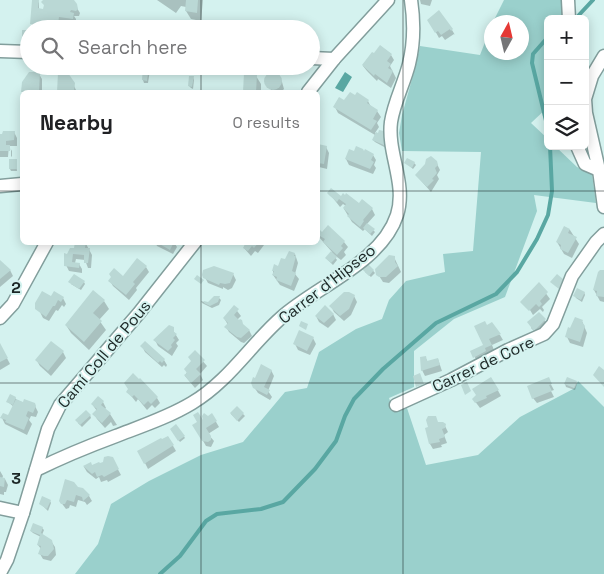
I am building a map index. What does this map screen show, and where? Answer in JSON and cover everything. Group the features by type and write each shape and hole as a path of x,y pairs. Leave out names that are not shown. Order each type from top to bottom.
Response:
{"street":[{"path":"310,90 334,59 388,0"},
{"name":"Carrer d'Hipseo","path":"36,470 78,451 163,418 194,402 229,373 281,318 368,255 385,237 394,223 400,200 390,130 395,106 409,64 412,29 411,0"},
{"path":"568,0 570,15"},
{"path":"0,51 20,52"},
{"path":"604,56 592,76 585,99 604,207"},
{"path":"320,58 334,59"},
{"path":"579,150 585,164 599,170"},
{"path":"0,186 20,184"},
{"name":"Carrer de Core","path":"396,405 544,334 553,324 572,276 596,242 604,234"},
{"path":"0,318 13,304 45,245"},
{"name":"Camí Coll de Pous","path":"0,573 7,560 23,512 48,429 60,405 139,313 193,245"},
{"path":"0,508 23,512"}],"shaded area":[{"path":"504,0 561,0 563,15 544,15 544,111 531,123 544,135 544,150 559,150 577,167 592,174 596,203 534,195 537,211 505,297 454,319 414,351 414,387 389,398 394,412 407,408 426,465 478,455 520,417 575,388 578,381 604,407 604,574 75,574 98,544 111,504 149,481 201,455 243,442 285,392 307,388 319,352 356,329 382,319 389,300 406,281 445,272 443,254 473,251 481,152 402,151 399,133 420,46 480,55 484,45 484,60 529,60 529,15 496,15"},
{"path":"345,72 352,77 343,92 335,88"}],"building":[{"path":"32,0 39,0 38,8 43,9 44,5 41,2 43,0 74,0 77,4 78,9 76,11 71,10 70,12 74,13 73,19 59,17 59,20 30,20"},
{"path":"186,0 198,0 197,13 185,11"},
{"path":"439,10 453,29 441,35 438,31 435,33 427,20"},
{"path":"380,45 392,54 387,61 391,64 388,68 393,71 387,83 375,74 374,76 362,65"},
{"path":"27,75 40,75 39,90 21,90 22,82"},
{"path":"58,75 69,75 75,83 74,90 57,90"},
{"path":"142,75 148,75 147,81 142,80"},
{"path":"244,75 257,75 256,90 243,90"},
{"path":"267,75 279,75 282,81 279,87 273,90 267,87 264,81"},
{"path":"189,76 194,76 192,87 188,86"},
{"path":"350,92 355,95 357,92 369,100 367,103 378,110 373,119 377,121 371,130 333,107 339,97 344,100"},
{"path":"379,130 384,131 386,146 372,140"},
{"path":"3,131 15,131 14,140 6,141 6,145 10,145 10,151 0,151 0,134"},
{"path":"320,144 327,146 324,164 320,163"},
{"path":"356,146 374,154 371,160 374,162 370,169 345,159 349,149 354,151"},
{"path":"431,156 437,161 438,165 435,168 437,173 432,179 434,180 427,187 415,175 425,164 426,159"},
{"path":"407,158 415,162 412,168 404,163"},
{"path":"9,159 17,159 17,169 9,169"},
{"path":"331,188 341,196 343,193 345,195 346,193 359,203 362,199 373,208 360,227 347,216 349,214 343,208 346,204 339,199 337,202 327,193"},
{"path":"367,223 375,229 370,234 363,228"},
{"path":"328,225 345,241 341,246 343,248 337,255 323,242 325,239 320,236 320,230 322,232"},
{"path":"564,226 570,229 568,233 577,237 568,253 560,249 561,245 556,242"},
{"path":"74,245 86,245 85,248 90,248 88,263 84,263 84,255 73,254 72,262 80,263 79,268 64,266 64,253 67,254 70,248 74,248"},
{"path":"161,245 172,245 170,250"},
{"path":"244,245 256,245 254,248 252,246 248,251 243,248"},
{"path":"289,251 295,253 294,256 296,256 292,271 296,273 291,286 276,280 277,277 272,275 274,264 278,266 281,258 285,259"},
{"path":"331,251 337,257 331,263 325,258"},
{"path":"389,255 395,256 395,262 398,266 386,277 379,277 376,275 375,269"},
{"path":"137,258 147,266 133,282 135,284 126,295 108,281 111,277 109,274 114,268 123,276"},
{"path":"0,260 11,270 0,279"},
{"path":"368,264 374,270 369,276 362,269"},
{"path":"214,266 234,273 230,283 220,283 219,285 203,278 203,270"},
{"path":"600,270 604,270 604,297 596,296 597,291 593,290"},
{"path":"74,274 85,281 79,289 68,282"},
{"path":"557,274 563,279 559,289 550,282"},
{"path":"197,275 204,280 201,284 194,279"},
{"path":"539,282 548,292 540,301 542,304 539,307 536,304 529,311 520,302"},
{"path":"577,288 585,292 581,300 573,296"},
{"path":"93,290 105,300 93,313 102,321 84,342 65,325"},
{"path":"42,291 51,296 54,291 64,297 61,302 58,300 46,317 35,309 35,303"},
{"path":"344,292 355,295 349,309 340,316 329,306"},
{"path":"214,296 220,296 218,302 210,306 204,303 204,301 208,302"},
{"path":"234,305 239,309 234,315 239,320 242,320 243,324 250,330 241,338 224,327 228,323 223,318"},
{"path":"325,305 334,314 324,323 315,316"},
{"path":"539,312 546,319 534,331 527,322"},
{"path":"575,317 583,320 582,322 585,326 580,342 565,337 568,327 570,328"},
{"path":"301,321 308,324 306,330 299,326"},
{"path":"485,321 487,325 492,322 501,334 489,339 492,345 485,348 486,351 473,358 470,351 483,345 474,326"},
{"path":"169,325 174,327 174,332 177,334 173,338 175,340 171,345 172,347 168,351 153,340"},
{"path":"299,330 314,337 307,351 293,344"},
{"path":"51,341 64,351 48,371 35,360"},
{"path":"145,341 165,359 162,363 160,361 158,363 140,346"},
{"path":"0,343 8,358 0,362"},
{"path":"195,350 205,360 196,369 201,374 191,383 184,375 187,373 184,369 191,361 188,357"},
{"path":"426,356 427,361 438,358 440,365 421,371 420,357"},
{"path":"261,364 272,370 264,387 270,390 267,395 253,388 251,383"},
{"path":"599,366 604,370 604,387 593,375"},
{"path":"133,373 158,397 151,404 148,401 144,405 134,395 132,397 126,392 128,389 124,383"},
{"path":"420,373 424,384 416,387 413,376"},
{"path":"491,377 499,390 475,403 472,399 476,395 472,389"},
{"path":"549,377 552,384 549,385 552,391 532,399 527,386"},
{"path":"567,377 577,381 574,388 564,384"},
{"path":"467,382 471,391 465,395 461,385"},
{"path":"10,394 16,397 13,405 6,402"},
{"path":"98,396 104,401 101,405 111,413 102,423 92,414 97,409 91,404"},
{"path":"16,399 23,402 24,399 35,403 36,406 33,413 28,411 26,416 29,418 24,430 0,418 3,413 8,415"},
{"path":"237,406 244,413 237,421 230,413"},
{"path":"86,410 91,415 80,425 75,420"},
{"path":"198,412 203,420 202,416 204,413 208,416 212,413 217,421 206,428 211,436 211,440 208,442 202,441 192,425 197,422 193,415"},
{"path":"428,416 436,416 438,422 446,424 445,428 442,429 445,437 439,439 440,442 429,444 425,428 428,427 426,420"},
{"path":"176,424 185,436 178,441 170,429"},
{"path":"168,436 174,445 144,464 137,451"},
{"path":"104,457 113,457 119,469 104,477 102,475 97,477 95,472 92,474 83,466 91,462 92,465 103,462"},
{"path":"0,477 5,478 4,487 0,486"},
{"path":"65,479 74,482 90,495 83,501 82,497 76,495 74,502 67,500 65,504 61,504 59,501"},
{"path":"42,496 51,500 47,509 39,504"},
{"path":"33,523 43,527 41,533 52,540 54,549 48,556 38,554 41,546 37,545 40,535 30,531"}],"waterway":[{"path":"579,15 593,0"},
{"path":"544,42 533,54 532,63 544,112"},
{"path":"160,574 180,556 206,521 217,514 261,509 283,502 315,469 336,441 345,416 354,399 383,369 436,323 496,294 517,272 537,239 548,215 552,191 550,150"}]}
